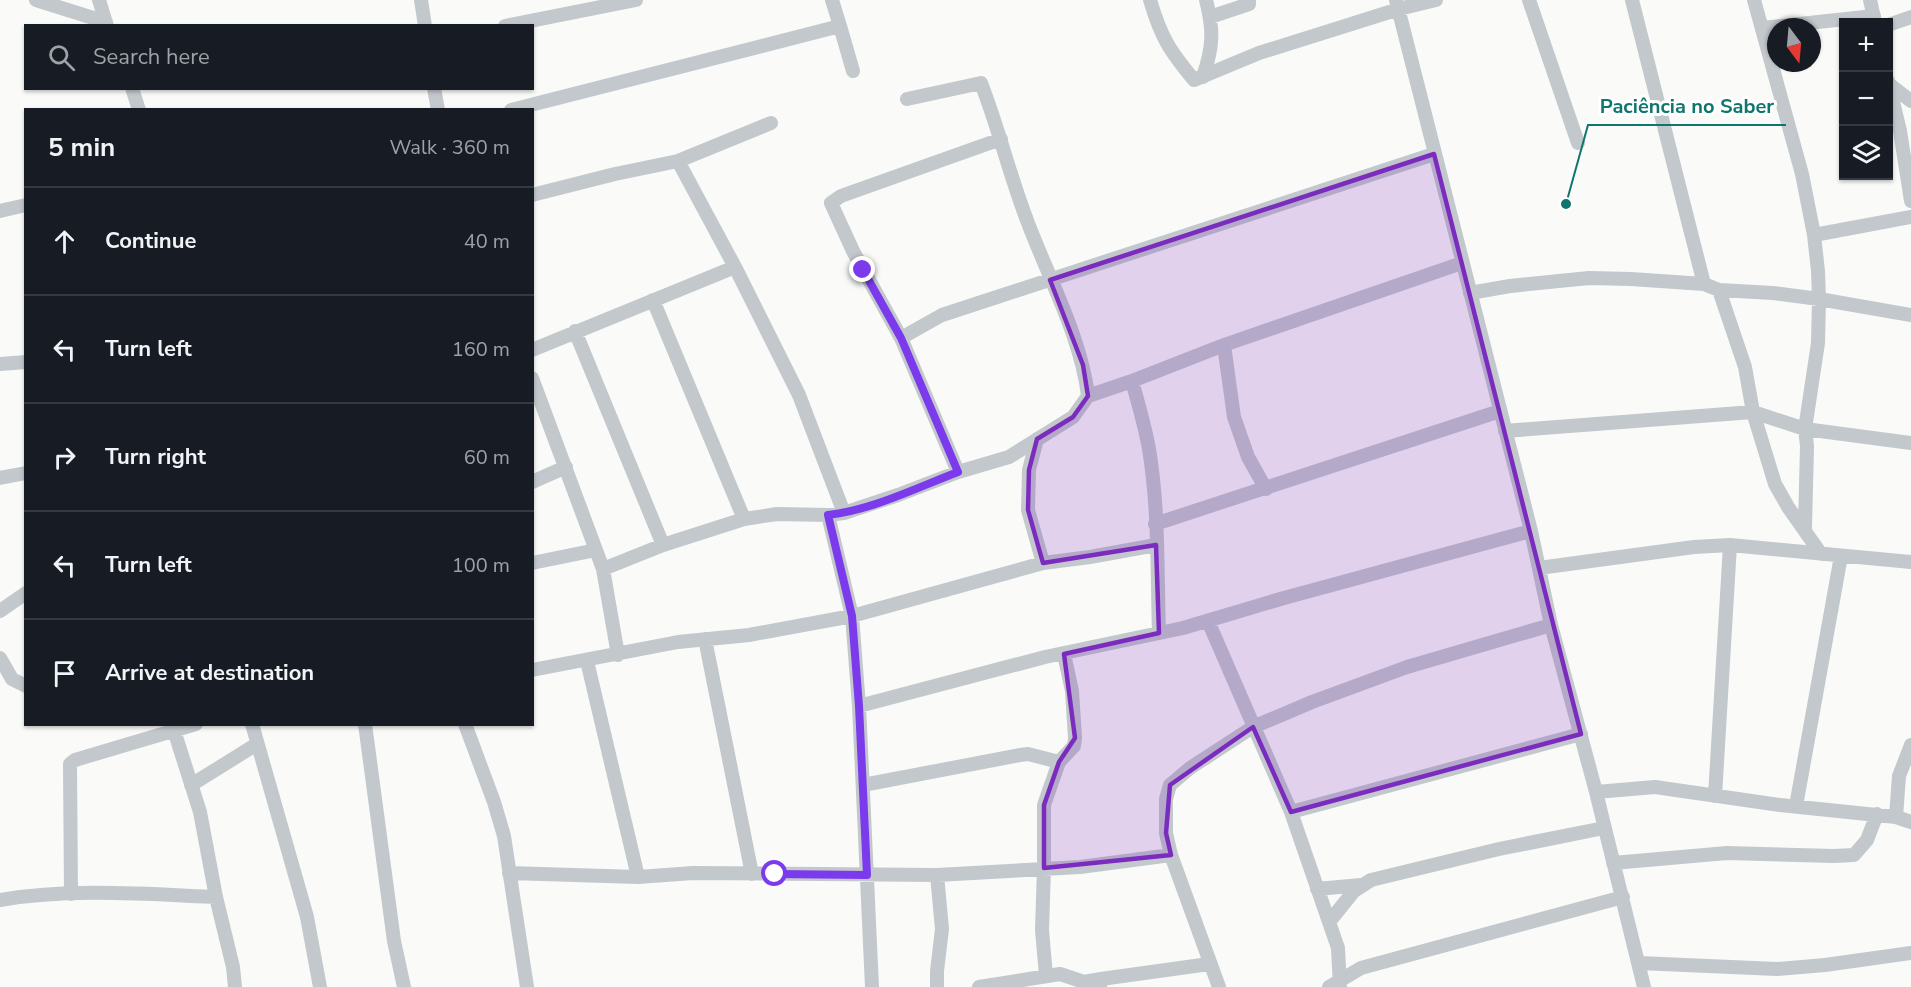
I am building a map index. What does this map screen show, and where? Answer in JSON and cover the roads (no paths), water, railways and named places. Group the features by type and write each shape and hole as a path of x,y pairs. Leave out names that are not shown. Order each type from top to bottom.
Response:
{"street":[{"path":"36,0 107,24"},
{"path":"99,0 107,24"},
{"path":"421,0 425,24"},
{"path":"515,24 636,0"},
{"path":"832,0 853,71"},
{"path":"1150,0 1159,30 1170,50 1194,80 1259,53 1397,5 1436,0"},
{"path":"1203,77 1212,51 1210,17 1206,0"},
{"path":"1210,17 1249,4 1249,0"},
{"path":"1529,0 1578,143"},
{"path":"1632,0 1704,284"},
{"path":"1756,0 1802,174 1814,235 1819,298 1818,343 1805,429 1807,446 1805,528"},
{"path":"1870,0 1875,18"},
{"path":"1397,5 1530,531 1551,625 1623,897 1644,987"},
{"path":"1893,23 1911,17"},
{"path":"1762,28 1839,22"},
{"path":"519,108 840,26"},
{"path":"906,99 981,83 1027,221 1083,365 1088,396"},
{"path":"1893,86 1911,101"},
{"path":"135,90 138,108"},
{"path":"434,90 438,108"},
{"path":"1893,100 1911,201"},
{"path":"534,194 678,161 771,123"},
{"path":"958,472 901,338 853,251 831,203 841,196 1001,139"},
{"path":"901,338 942,315 1434,154"},
{"path":"678,161 735,267 799,395 844,513"},
{"path":"0,211 24,205"},
{"path":"1814,235 1911,217"},
{"path":"603,568 663,545 744,519 777,514 844,513 958,472 1009,457 1073,417 1088,396 1224,345 1462,263"},
{"path":"534,349 735,267"},
{"path":"1470,293 1510,285 1589,278 1704,284 1719,290 1819,298 1911,314"},
{"path":"1719,290 1746,367 1753,412 1775,484 1821,554"},
{"path":"654,300 744,519"},
{"path":"575,332 663,545"},
{"path":"1224,345 1234,417 1248,456 1266,489"},
{"path":"0,364 24,362"},
{"path":"1132,381 1149,446 1160,633"},
{"path":"534,383 603,568 618,655"},
{"path":"1155,524 1500,411"},
{"path":"1505,431 1753,412 1805,429 1911,443"},
{"path":"1037,438 1029,471 1028,510 1043,563"},
{"path":"534,481 566,467"},
{"path":"0,478 24,473"},
{"path":"828,515 852,616 859,706 872,987"},
{"path":"859,706 1064,654 1208,621 1284,597 1530,531"},
{"path":"534,670 678,642 749,635 852,616 1043,563 1156,545"},
{"path":"1539,568 1694,547 1730,545 1911,562"},
{"path":"1715,796 1730,545"},
{"path":"534,563 596,550"},
{"path":"1796,806 1841,556"},
{"path":"0,611 24,594"},
{"path":"1208,621 1291,812 1338,948 1336,985"},
{"path":"1219,987 1170,855 1166,833 1166,800 1170,785 1190,768 1253,727 1312,702 1407,667 1551,625"},
{"path":"705,639 752,874"},
{"path":"1046,976 1042,930 1044,805 1059,762 1074,746 1075,738 1072,691 1064,654"},
{"path":"0,658 12,679 24,685"},
{"path":"587,661 638,878"},
{"path":"252,726 307,917 320,987"},
{"path":"364,726 394,941 404,987"},
{"path":"466,726 504,836 527,987"},
{"path":"71,894 70,764 75,760 173,727 202,824 233,967 235,987"},
{"path":"1291,812 1581,734"},
{"path":"191,785 257,744"},
{"path":"1896,816 1899,776 1911,744"},
{"path":"862,785 1028,754 1059,762"},
{"path":"1596,792 1655,787 1796,806 1896,816 1911,822"},
{"path":"1613,863 1727,853 1854,855 1867,840 1877,814"},
{"path":"1317,889 1361,885 1387,875 1487,851 1604,828"},
{"path":"509,873 638,878 693,873 937,875 1080,867 1170,855"},
{"path":"937,875 942,928 937,987"},
{"path":"1329,922 1361,885"},
{"path":"0,900 23,896 71,894 216,897"},
{"path":"1336,985 1360,968 1623,897"},
{"path":"1338,948 1360,968"},
{"path":"1639,963 1777,969 1911,953"},
{"path":"979,987 1060,974 1100,983 1209,964"}],"place":[{"name":"Paciência no Saber","path":"1566,204"}]}
